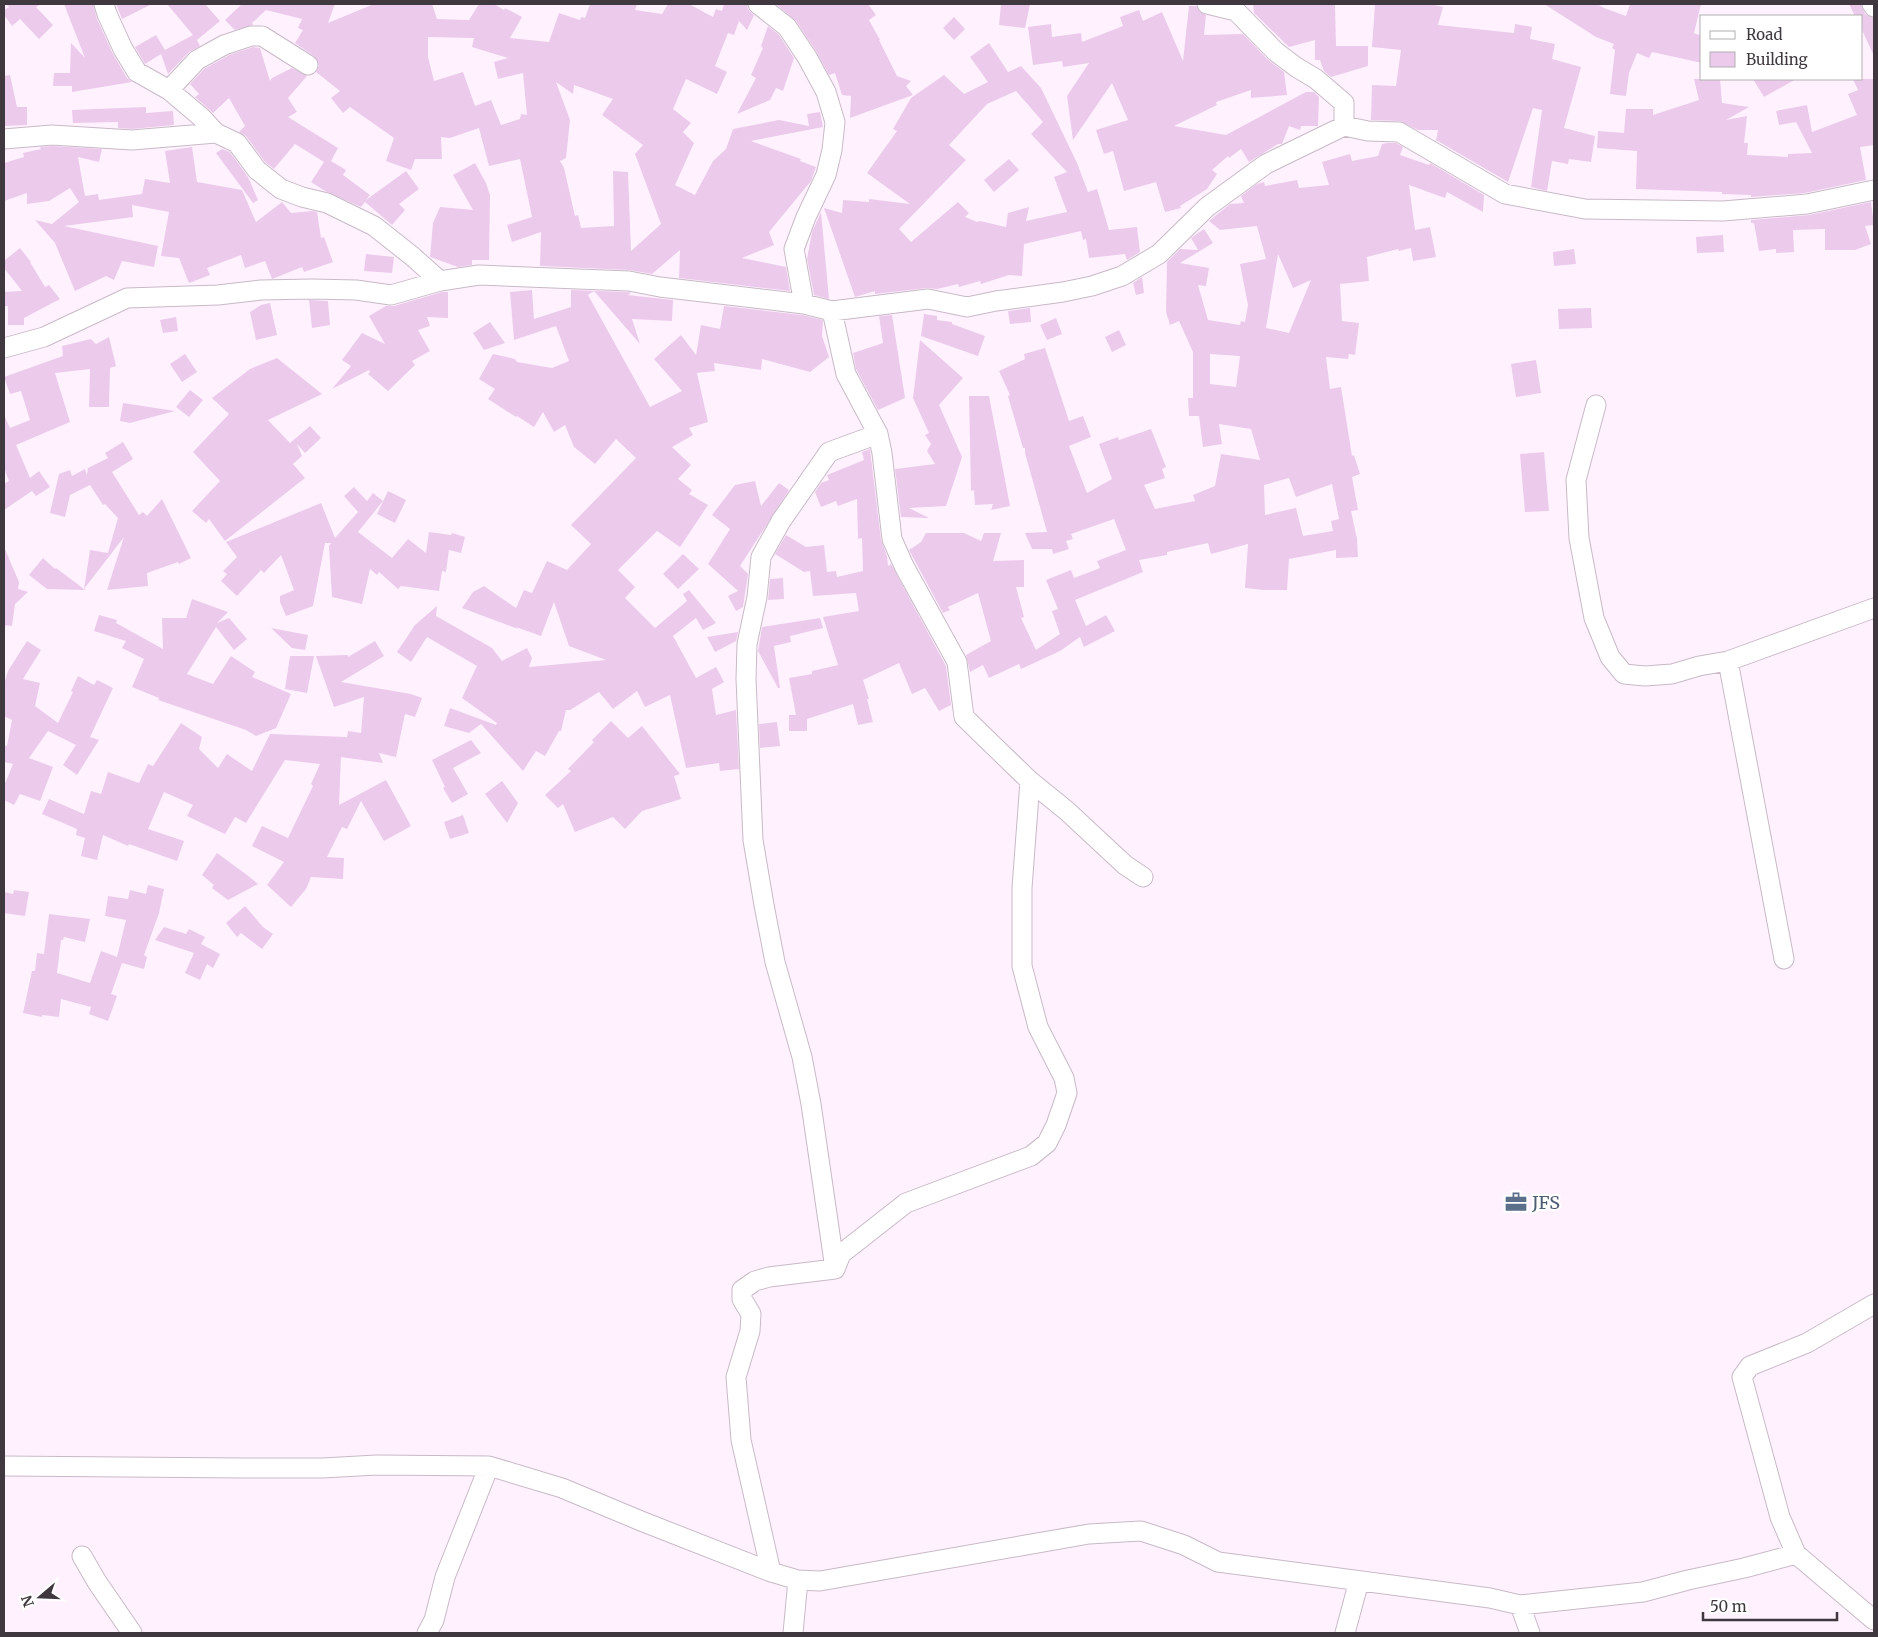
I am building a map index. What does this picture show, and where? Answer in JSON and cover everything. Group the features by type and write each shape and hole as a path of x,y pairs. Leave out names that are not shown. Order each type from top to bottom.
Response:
{"street":[{"path":"104,4 123,49 137,72 169,90 201,117 216,133 237,143 257,170 281,189 302,197 327,203 374,226 440,281"},
{"path":"758,4 787,27 807,57 826,92 835,122 832,150 826,175 806,217 794,249 799,268 804,304"},
{"path":"1207,4 1236,11 1275,50 1296,67 1316,79 1344,103 1344,126"},
{"path":"169,90 197,60 224,46 251,36 262,36 308,65"},
{"path":"4,348 44,337 127,298 218,296 261,290 313,288 356,290 391,295 440,281 479,275 629,282 804,304 832,311 928,299 966,307 1063,292 1092,286 1122,276 1159,254 1207,206 1266,164 1344,126 1368,131 1399,132 1505,194 1585,209 1723,211 1807,204 1874,190"},
{"path":"4,139 52,135 132,140 216,133"},
{"path":"832,311 846,374 878,434 892,540 904,566 957,662 964,717 1030,781 1067,811 1125,865 1143,877"},
{"path":"1596,405 1576,480 1580,538 1594,618 1610,657 1624,674 1645,676 1672,674 1699,666 1728,661 1874,608"},
{"path":"835,1268 811,1104 802,1058 776,962 753,840 746,679 747,644 757,597 761,557 781,521 829,452 878,434"},
{"path":"1728,661 1784,958"},
{"path":"835,1268 841,1254 906,1203 1031,1156 1047,1143 1056,1125 1067,1093 1064,1078 1038,1027 1022,966 1022,888 1030,781"},
{"path":"771,1572 741,1440 736,1377 750,1331 750,1314 742,1299 742,1290 755,1281 769,1277 835,1268"},
{"path":"1874,1304 1807,1343 1750,1366 1742,1377 1780,1517 1796,1554 1854,1601 1874,1620"},
{"path":"4,1466 322,1468 377,1465 489,1466 562,1488 771,1572 798,1580 820,1581 1090,1534 1141,1532 1184,1545 1218,1562 1490,1598 1520,1605 1643,1592 1796,1554"},
{"path":"427,1633 434,1620 445,1577 489,1466"},
{"path":"82,1556 97,1582 132,1633"},
{"path":"793,1633 798,1580"},
{"path":"1346,1633 1359,1581"},
{"path":"1520,1605 1530,1633"}],"building":[{"path":"6,4 41,4 36,7 53,25 39,39 20,19 12,26 4,15 4,10 9,7"},
{"path":"64,4 93,4 97,19 113,54 127,78 132,82 72,92 72,86 53,86 54,73 70,73 71,43 85,58"},
{"path":"116,4 152,4 122,19"},
{"path":"167,4 205,4 220,21 197,40 200,46 189,52 168,74 161,54 145,64 135,47 156,35 165,50 193,35"},
{"path":"242,4 335,4 328,23 374,4 432,4 437,19 469,20 479,4 494,4 522,17 510,38 549,42 559,13 580,20 581,17 585,18 590,4 637,4 635,10 662,14 668,4 689,4 713,17 716,9 722,11 724,4 747,4 748,9 754,15 747,30 739,21 734,35 728,33 715,66 727,72 717,94 686,79 673,109 691,123 683,132 694,143 675,185 695,195 713,161 726,149 733,129 779,120 809,126 807,114 820,112 823,127 751,141 801,159 800,161 816,167 811,181 769,232 774,245 742,258 786,267 790,291 679,278 680,250 652,274 629,270 540,266 541,232 512,242 507,225 532,217 520,159 489,166 479,128 450,138 441,137 442,159 415,159 411,170 386,161 394,138 350,107 343,113 331,98 340,91 316,72 319,65 314,56 295,43 303,30 298,28 302,19 266,10 252,23 253,25 235,30 225,20","holes":["428,37 474,38 472,47 508,58 494,62 498,79 523,73 527,115 521,114 520,119 501,125 491,100 475,106 463,72 434,81 428,57","556,82 573,94 574,85 613,99 602,115 643,145 635,154 661,224 631,251 628,172 613,171 614,226 581,228 578,215 575,216 564,168 560,161 566,158 570,120"]},
{"path":"776,4 868,4 876,15 869,20 897,76 911,81 906,86 913,95 850,118 851,96 842,95 835,73 829,75 796,21"},
{"path":"1001,4 1030,4 1025,28 999,25"},
{"path":"1253,4 1335,4 1336,46 1368,46 1368,66 1331,77 1324,71 1320,60 1315,60 1315,40 1289,47 1254,13"},
{"path":"1375,4 1430,4 1443,7 1438,25 1514,33 1515,24 1532,27 1530,39 1555,44 1552,59 1581,67 1564,128 1595,136 1591,162 1569,159 1568,164 1552,161 1547,191 1531,187 1542,110 1533,108 1508,182 1436,140 1438,130 1418,130 1399,121 1371,120 1372,85 1396,86 1401,50 1372,47"},
{"path":"1544,4 1597,4 1626,16 1630,4 1701,4 1694,33 1700,35 1700,63 1652,52 1649,58 1637,53 1629,73 1626,96 1610,94 1615,50 1612,48 1614,44 1596,37"},
{"path":"1849,4 1861,4 1865,14 1874,18 1874,56 1863,32 1863,15 1854,15"},
{"path":"1189,6 1196,6 1200,12 1206,15 1204,35 1243,34 1267,59 1284,72 1287,95 1251,98 1251,90 1216,102 1217,105 1174,126 1226,135 1306,92 1314,92 1319,97 1318,126 1301,126 1300,130 1289,126 1282,144 1278,144 1249,162 1241,149 1229,158 1228,156 1212,170 1217,174 1207,189 1180,206 1181,208 1165,212 1156,182 1124,191 1113,151 1104,154 1096,130 1128,120 1112,83 1073,140 1067,96 1089,63 1063,67 1062,61 1033,65 1028,27 1051,24 1052,37 1081,33 1082,42 1123,26 1120,17 1139,10 1143,21 1162,12 1183,61"},
{"path":"954,17 965,29 954,40 943,28"},
{"path":"768,26 779,35 794,58 783,91 776,88 770,100 737,114 756,78 751,75 763,48 761,46"},
{"path":"989,43 1008,72 1021,66 1041,88 1077,163 1088,192 1097,189 1109,230 1137,227 1140,252 1127,260 1125,254 1089,258 1086,239 1083,240 1081,231 1024,244 1022,276 1009,275 981,284 980,281 959,287 958,284 937,289 927,288 875,294 875,291 855,297 824,208 842,213 843,200 869,202 869,199 910,204 867,173 897,131 893,129 911,98 944,75 964,94 988,82 970,57","holes":["1016,91 1043,122 1031,134 1067,172 1054,177 1067,212 1026,221 1029,207 1008,213 1006,227 977,222 965,217 969,213 958,202 911,242 899,229 966,160 949,145 987,104"]},
{"path":"253,47 260,48 270,81 272,78 292,68 307,76 288,98 297,112 288,117 338,148 331,161 346,170 343,175 370,195 366,200 406,171 419,189 399,204 405,210 392,225 365,202 361,207 325,191 311,182 324,162 295,144 274,169 265,162 246,136 239,132 245,126 229,98 213,113 195,97 199,94 190,84 204,69 229,55"},
{"path":"10,75 17,107 27,107 27,125 4,126 4,76"},
{"path":"1694,79 1720,80 1722,103 1749,107 1726,120 1747,116 1744,143 1748,143 1747,155 1788,157 1788,154 1812,153 1796,122 1779,125 1776,111 1807,105 1812,132 1857,115 1848,94 1858,90 1853,80 1874,79 1874,145 1860,147 1866,180 1805,193 1751,197 1751,195 1722,194 1722,192 1636,189 1637,151 1597,148 1598,131 1624,133 1626,109 1653,109 1653,115 1699,100"},
{"path":"1754,80 1794,80 1764,97"},
{"path":"146,107 146,113 173,111 174,125 132,129 118,128 118,122 73,123 72,110"},
{"path":"1396,143 1403,147 1400,155 1429,165 1430,163 1484,195 1483,212 1447,192 1445,198 1409,185 1415,230 1430,227 1436,257 1413,261 1411,248 1399,251 1398,249 1367,257 1369,281 1340,284 1342,321 1359,323 1355,355 1349,354 1348,359 1326,357 1330,389 1341,387 1352,456 1354,455 1360,474 1352,477 1358,510 1351,511 1357,539 1358,557 1336,558 1336,550 1289,559 1287,590 1245,588 1248,544 1211,554 1208,543 1167,552 1167,555 1139,560 1143,572 1075,600 1086,626 1106,615 1115,631 1084,647 1080,637 1060,651 1021,669 1019,664 989,678 983,665 970,672 966,655 991,641 978,593 948,607 950,610 943,613 909,550 921,542 926,533 964,533 981,541 984,533 1001,533 993,561 1024,560 1024,587 1016,587 1024,617 1021,618 1036,650 1060,634 1052,611 1058,609 1046,580 1071,570 1074,578 1100,568 1097,561 1126,550 1114,519 1071,534 1073,539 1066,541 1069,549 1053,554 1052,549 1032,549 1025,533 1047,532 1025,448 1023,448 1008,396 1010,395 999,371 1025,359 1024,354 1045,348 1069,421 1083,416 1091,437 1069,446 1087,493 1112,479 1099,444 1118,437 1119,440 1151,429 1166,467 1162,469 1165,478 1144,485 1155,509 1195,501 1193,495 1215,486 1221,454 1260,460 1251,429 1219,424 1222,444 1203,447 1199,416 1189,416 1188,398 1193,398 1193,352 1179,321 1170,325 1166,312 1167,262 1180,249 1198,250 1191,238 1204,229 1213,243 1180,263 1209,268 1206,286 1198,285 1208,320 1240,325 1241,321 1245,322 1248,305 1240,264 1266,259 1257,226 1220,230 1209,221 1230,204 1244,203 1241,196 1257,184 1264,182 1265,186 1297,180 1299,188 1329,185 1322,162 1350,154 1352,161 1378,156 1382,144","holes":["1278,254 1293,288 1311,280 1289,333 1266,328","1210,354 1240,356 1236,387 1210,384","1289,478 1296,497 1332,484 1339,519 1331,521 1333,531 1303,536 1296,508 1265,515 1264,485"]},
{"path":"40,147 102,149 99,162 78,157 85,196 98,194 99,200 142,194 145,179 170,183 165,151 192,147 197,182 242,190 256,222 282,202 291,213 317,212 321,238 324,237 333,262 304,272 302,267 272,279 265,261 245,268 241,255 207,268 210,275 189,283 179,258 161,256 169,212 132,205 133,217 64,226 158,246 154,267 122,261 114,280 106,276 75,291 55,243 35,220 52,224 79,202 70,188 49,201 27,204 27,193 4,201 4,163 24,157 23,153 41,149"},
{"path":"222,149 230,152 248,177 258,200 253,203 216,153"},
{"path":"1009,159 1019,170 994,192 984,180"},
{"path":"475,163 490,195 489,260 472,260 472,265 458,267 430,257 433,223 440,207 473,210 453,175"},
{"path":"1871,202 1874,225 1865,226 1871,244 1855,250 1825,250 1825,229 1793,230 1794,252 1776,253 1776,249 1759,251 1754,223 1751,223 1751,220 1809,215"},
{"path":"821,212 829,299 814,295 807,259 812,232"},
{"path":"1723,235 1724,252 1697,253 1696,237"},
{"path":"20,248 31,262 45,287 49,285 60,299 24,318 24,325 8,325 8,306 4,306 4,292 22,291 4,268 4,261"},
{"path":"1574,249 1576,264 1554,266 1553,252"},
{"path":"366,254 394,257 392,273 364,271"},
{"path":"1142,277 1144,293 1136,295 1133,283"},
{"path":"532,290 534,319 571,307 571,290 628,292 631,293 628,295 673,300 672,321 632,319 640,344 594,291 588,295 650,407 682,391 654,359 681,335 696,355 701,325 720,329 724,306 802,315 823,320 822,336 829,357 810,372 762,359 761,370 714,363 715,371 697,373 708,422 689,428 693,435 672,447 691,465 678,479 692,490 689,494 708,505 680,547 657,531 618,570 635,587 625,598 655,628 687,601 683,594 689,590 716,623 703,630 696,618 673,636 696,678 716,667 724,682 712,689 716,715 736,710 739,769 720,771 719,763 686,768 670,695 645,707 637,691 613,709 599,692 570,710 566,710 561,731 559,731 545,756 536,751 523,771 481,724 469,733 444,726 450,708 496,725 497,723 462,698 477,666 427,637 411,662 397,652 415,625 437,606 436,616 492,648 502,661 527,648 532,658 529,667 606,660 569,646 554,602 541,636 462,608 473,592 484,586 516,608 524,590 532,593 547,561 567,570 591,544 571,525 636,458 616,439 595,464 574,447 565,425 554,432 543,412 534,427 488,399 495,389 479,379 493,354 515,359 517,362 552,368 569,361 556,326 514,340 510,292"},
{"path":"442,292 448,292 448,318 427,317 430,326 418,330 430,351 412,361 415,365 388,391 368,374 369,370 332,389 351,366 342,360 362,333 385,344 369,316 386,306 394,306"},
{"path":"309,300 328,301 330,325 312,328"},
{"path":"270,303 277,335 256,340 250,312 261,305"},
{"path":"1030,308 1031,322 1010,324 1008,311"},
{"path":"1591,308 1592,328 1559,329 1558,309"},
{"path":"924,314 937,316 937,320 952,322 952,324 985,336 978,356 921,336"},
{"path":"892,315 905,398 878,410 856,369 853,353 883,343 879,316"},
{"path":"176,317 178,331 163,333 160,320"},
{"path":"1056,318 1062,334 1047,340 1040,325"},
{"path":"490,322 505,343 484,350 473,333"},
{"path":"1119,330 1126,345 1112,352 1105,337"},
{"path":"109,337 116,366 110,368 109,407 89,407 90,369 55,373 70,422 16,445 30,478 39,471 50,487 36,496 32,491 4,510 4,484 9,481 4,468 4,415 10,428 30,420 21,391 10,394 4,377 63,356 62,346 91,339 96,344"},
{"path":"920,340 963,378 939,405 962,457 946,506 909,508 929,518 901,517 895,469 935,464 927,451 931,444 925,435 929,433 913,398"},
{"path":"185,354 197,372 182,382 170,364"},
{"path":"277,358 322,394 268,420 290,443 310,426 321,438 305,453 297,444 302,456 293,464 305,478 225,541 209,519 206,523 192,511 220,481 193,452 229,414 212,398 250,369"},
{"path":"1536,360 1541,393 1516,397 1511,364"},
{"path":"190,390 203,400 189,417 176,407"},
{"path":"969,396 989,396 1010,506 991,510 993,504 975,505 974,490 971,491"},
{"path":"123,403 175,411 130,423 120,421"},
{"path":"123,442 133,459 112,472 139,515 143,512 147,516 162,499 191,558 179,564 178,562 147,573 148,586 107,590 124,537 84,589 90,550 108,553 118,518 105,504 103,505 90,485 70,495 65,517 50,513 59,474 70,470 72,476 85,469 87,475 88,468 108,458 105,453"},
{"path":"870,449 881,540 887,556 888,566 891,564 946,666 951,705 939,711 925,688 912,694 899,663 863,680 873,722 858,725 853,704 807,719 807,731 789,731 789,715 796,715 789,678 812,674 812,671 838,665 823,617 859,611 856,593 813,596 810,571 804,572 775,554 786,535 806,547 824,545 827,572 836,571 837,577 863,571 862,538 858,539 857,499 838,506 836,501 821,507 815,492 821,483 829,480 827,475 864,460 862,452"},
{"path":"1544,452 1549,511 1525,512 1520,454"},
{"path":"755,481 761,506 779,483 789,490 740,566 748,574 743,607 736,611 728,596 738,591 708,564 730,529 712,515 735,485"},
{"path":"354,487 367,501 373,493 383,501 358,532 392,558 408,539 426,553 429,532 451,535 452,533 465,537 461,553 449,550 446,572 442,571 439,591 401,586 398,589 379,572 377,575 370,569 362,604 332,597 329,546 331,543 325,543 313,606 286,616 280,602 280,596 294,590 281,555 264,573 261,570 237,596 221,581 227,574 223,571 237,557 226,542 321,503 335,538 358,512 344,496"},
{"path":"388,491 406,500 395,523 377,514"},
{"path":"4,547 19,582 18,589 28,592 15,604 12,626 4,625"},
{"path":"683,554 699,569 678,589 663,574"},
{"path":"43,558 85,590 47,589 29,575"},
{"path":"783,578 784,599 768,600 770,579"},
{"path":"192,599 228,612 217,623 229,618 247,639 234,650 216,627 187,674 213,684 231,656 255,672 252,677 291,694 276,728 256,736 246,730 158,700 159,698 132,687 144,659 122,648 126,641 94,631 99,615 117,620 116,623 163,649 162,618 186,618"},
{"path":"820,618 823,628 790,636 791,642 774,646 780,688 778,688 758,651 762,627"},
{"path":"271,628 308,635 305,650 292,648"},
{"path":"738,632 736,641 715,652 707,637"},
{"path":"27,641 41,650 23,679 40,683 35,706 58,723 73,692 71,691 78,676 94,685 97,680 113,688 90,737 99,740 77,775 63,765 76,745 48,731 29,758 53,767 40,801 20,794 14,805 4,800 4,786 13,764 4,762 4,745 7,746 12,720 4,716 4,684 8,671"},
{"path":"375,641 384,656 341,682 411,694 422,698 415,717 405,714 396,757 379,753 383,763 341,757 339,805 386,780 411,826 384,841 361,801 347,829 342,827 327,857 344,858 343,879 311,877 306,889 291,907 267,885 284,862 252,846 262,826 288,838 313,786 311,784 320,764 285,760 246,823 235,817 225,834 187,816 193,805 164,792 148,829 184,841 177,861 129,844 128,846 103,835 97,860 81,856 85,838 76,835 77,829 42,814 49,799 84,814 91,791 101,794 108,772 139,783 148,764 153,766 181,723 202,737 199,749 218,768 227,754 252,771 270,734 347,737 348,731 361,733 364,697 334,707 316,656 348,655 348,657"},
{"path":"290,656 314,656 307,693 285,689"},
{"path":"611,721 628,738 642,726 680,774 674,776 681,799 642,811 625,829 613,817 575,832 563,804 558,808 545,795 571,771 568,769"},
{"path":"777,722 780,746 760,748 759,724"},
{"path":"471,740 481,753 453,768 468,794 452,803 443,788 445,787 432,760"},
{"path":"502,781 518,803 507,823 485,794"},
{"path":"463,815 469,833 450,839 444,822"},
{"path":"217,853 258,884 228,900 212,888 214,885 202,875"},
{"path":"148,885 164,889 159,913 144,955 147,957 144,969 122,963 111,994 117,996 108,1021 89,1014 91,1007 61,999 59,1017 42,1015 42,1017 23,1013 32,971 35,971 37,953 44,954 49,914 90,919 85,942 64,937 61,940 57,973 90,983 101,951 117,957 126,920 105,916 108,896 128,899 130,890 146,894"},
{"path":"14,890 29,892 25,916 4,913 4,892 13,894"},
{"path":"245,906 263,927 273,934 262,949 241,933 237,937 226,923"},
{"path":"164,927 186,934 189,929 205,937 201,944 220,954 213,968 207,964 200,980 185,973 194,953 155,940"}],"place":[{"name":"JFS","path":"1516,1202"}]}
